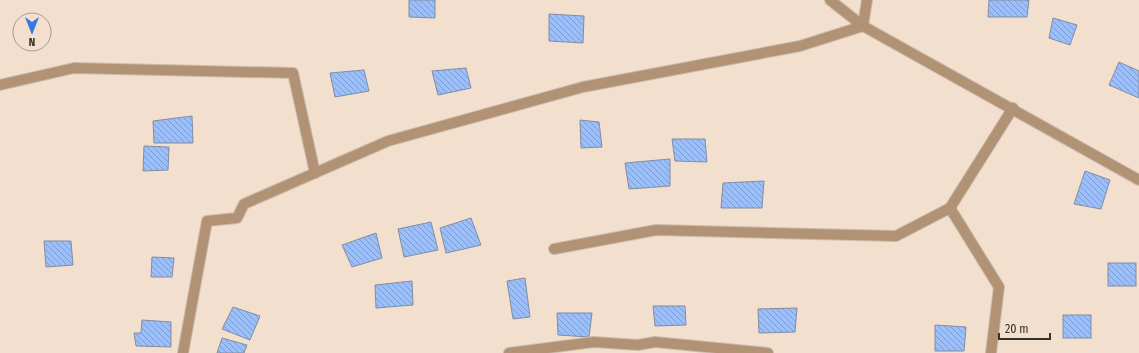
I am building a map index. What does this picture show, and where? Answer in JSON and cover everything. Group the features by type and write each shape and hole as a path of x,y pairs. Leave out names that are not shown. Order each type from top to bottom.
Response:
{"street":[{"path":"830,0 863,26 1013,108 1139,180"},
{"path":"863,26 866,0"},
{"path":"183,353 208,221 237,218 244,204 388,141 583,87 800,46 863,26"},
{"path":"0,85 74,68 293,73 315,173"},
{"path":"554,249 656,230 896,236 950,208 1013,108"},
{"path":"950,208 999,287 991,353"},
{"path":"509,353 594,342 638,345 655,342 768,353"}],"building":[{"path":"409,0 435,0 435,18 409,17"},
{"path":"989,0 1029,0 1027,17 988,17"},
{"path":"549,14 584,16 583,43 549,41"},
{"path":"1053,18 1077,25 1070,45 1049,38"},
{"path":"1119,62 1139,71 1139,98 1109,85"},
{"path":"466,68 471,88 438,95 432,71"},
{"path":"364,70 369,91 335,97 330,73"},
{"path":"192,116 193,143 154,143 153,121"},
{"path":"580,120 599,122 602,147 581,148"},
{"path":"672,139 705,139 707,162 675,161"},
{"path":"144,146 169,147 168,170 143,171"},
{"path":"670,159 670,186 629,189 625,163"},
{"path":"1085,171 1110,180 1101,209 1074,204"},
{"path":"764,181 762,208 721,208 723,183"},
{"path":"471,218 481,245 446,253 440,228"},
{"path":"431,222 438,250 404,257 398,229"},
{"path":"376,233 382,258 352,267 342,245"},
{"path":"44,241 71,241 73,265 46,267"},
{"path":"152,257 174,258 172,277 151,277"},
{"path":"1108,263 1136,263 1136,286 1108,286"},
{"path":"525,278 530,317 513,319 507,281"},
{"path":"412,281 413,305 376,308 375,285"},
{"path":"653,306 685,306 686,325 655,326"},
{"path":"233,307 260,316 250,340 222,329"},
{"path":"797,308 795,332 759,333 758,309"},
{"path":"557,313 592,313 589,337 558,335"},
{"path":"1063,315 1091,315 1091,338 1063,338"},
{"path":"142,320 171,322 171,347 136,346 134,333 141,333"},
{"path":"935,325 966,327 964,351 935,351"},
{"path":"222,338 247,345 244,353 217,353"}]}
